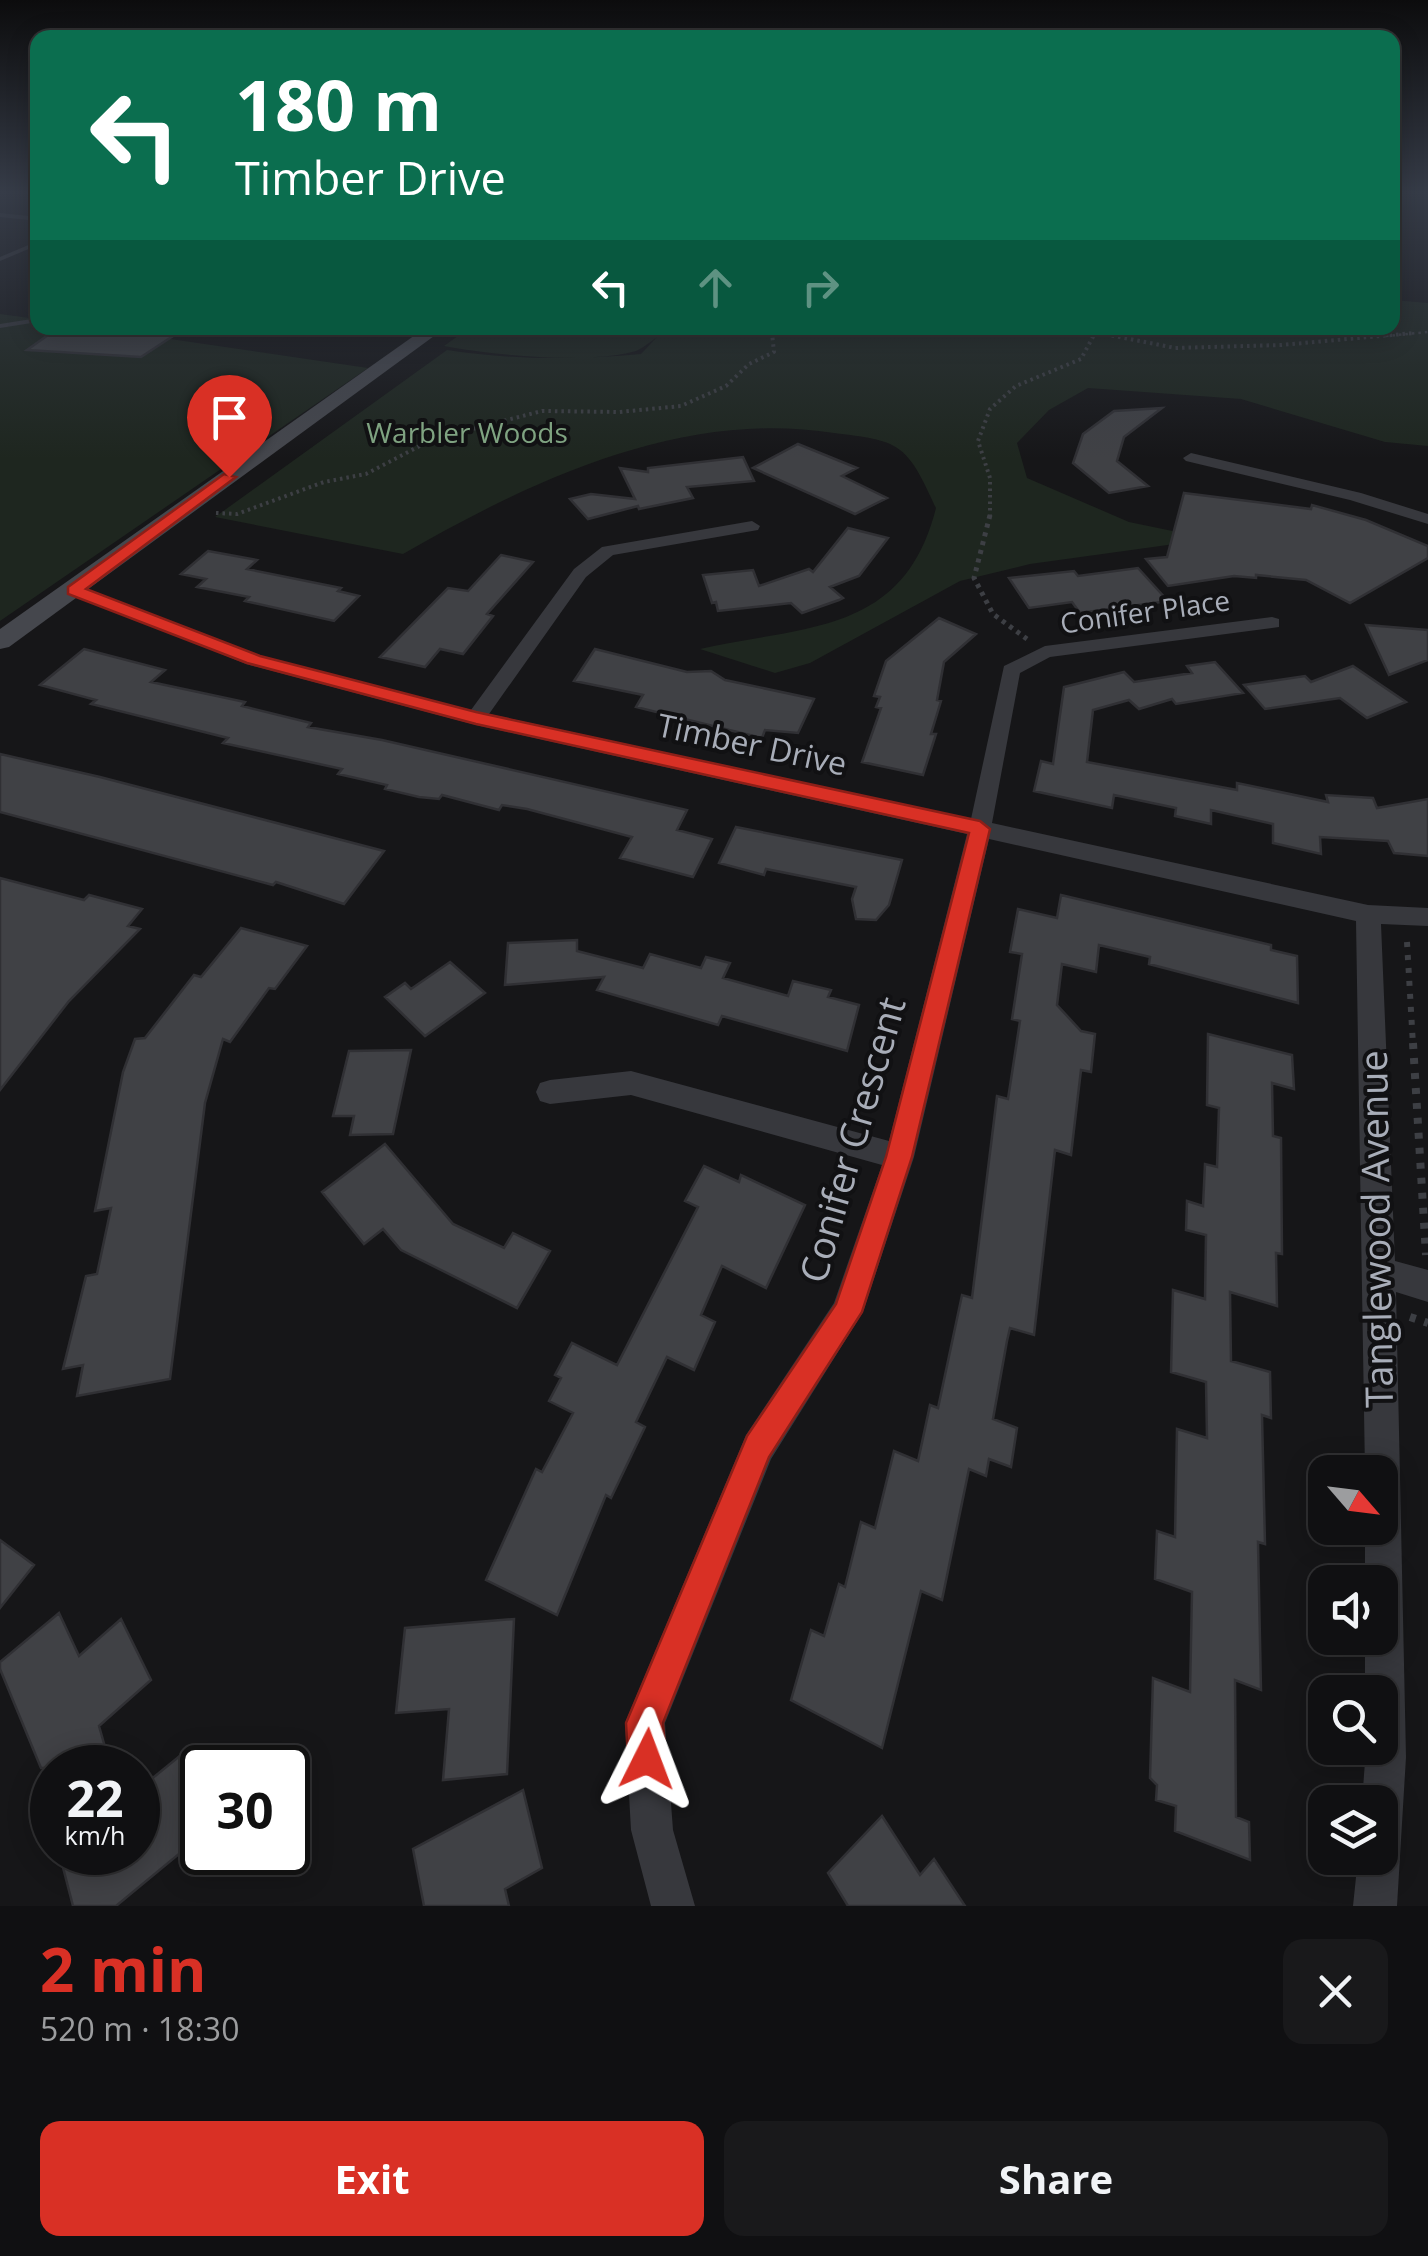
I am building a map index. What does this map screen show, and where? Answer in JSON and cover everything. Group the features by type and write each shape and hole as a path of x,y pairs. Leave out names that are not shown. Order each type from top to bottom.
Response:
{"main road":[{"path":"0,641 426,335"}],"street":[{"path":"1191,458 1356,496 1428,519"},
{"path":"476,718 580,573 608,551 752,526"},
{"name":"Timber Drive","path":"74,590 254,660 476,718 1368,914 1428,916"},
{"name":"Conifer Place","path":"980,829 1011,670 1046,652 1272,623"},
{"name":"Conifer Crescent","path":"673,1906 652,1830 645,1723 758,1447 848,1312 899,1157 980,829"},
{"name":"Tanglewood Avenue","path":"1368,914 1380,1272 1384,1785"},
{"path":"550,1092 631,1083 899,1157"},
{"path":"1380,1272 1428,1286"},
{"path":"1376,1906 1378,1875"}],"lane":[{"path":"0,326 30,321"}],"path":[{"path":"1400,334 1428,332"},
{"path":"214,512 237,514 324,482 366,474 433,439 542,411 619,412 681,406 726,386 749,364 774,352 773,335"},
{"path":"1046,652 994,614 974,578 990,527 990,478 978,444 987,412 1032,376 1082,359 1094,335"},
{"path":"1108,335 1150,345 1198,348 1386,335"},
{"path":"1406,942 1427,1274"}],"green space":[{"name":"Warbler Woods","path":"1400,301 1428,303 1428,446 1385,442 1241,399 1088,388 1049,410 1017,443 1027,478 1129,522 1211,539 1030,564 960,581 810,663 775,673 700,649 846,617 875,602 901,580 921,550 936,508 912,462 893,446 859,436 777,428 721,431 665,441 556,477 503,500 403,554 215,517 447,350 495,356 593,357 641,354 657,337 1400,335"},
{"path":"0,314 30,318 30,335 143,335 368,368 0,621"},
{"path":"459,335 661,335 637,351 612,356 512,355 444,346"}],"building":[{"path":"48,335 174,335 141,357 27,350"},
{"path":"1162,408 1124,437 1117,461 1148,486 1109,493 1073,463 1083,434 1114,411"},
{"path":"798,444 857,468 842,476 887,498 855,514 753,468"},
{"path":"743,457 754,481 687,487 693,498 588,519 570,499 591,494 635,499 620,468 648,472 648,468"},
{"path":"1184,493 1311,509 1312,505 1366,520 1428,546 1428,558 1350,603 1306,580 1256,575 1168,586 1146,559 1167,557"},
{"path":"848,528 888,538 859,576 830,587 843,598 802,613 791,603 718,611 716,602 712,603 703,575 753,570 759,586 809,569 813,572"},
{"path":"208,551 257,560 247,569 341,588 338,591 359,596 334,621 197,587 206,579 181,574"},
{"path":"501,555 533,562 487,614 493,616 463,654 440,649 425,667 380,657 448,588 468,591"},
{"path":"1138,568 1168,601 1080,613 1072,602 1029,608 1009,578 1074,571 1078,576"},
{"path":"939,618 976,634 944,662 937,700 941,701 931,734 936,734 923,775 862,762 881,708 876,707 880,697 874,696 886,661"},
{"path":"1366,625 1428,630 1428,660 1389,675"},
{"path":"84,649 165,670 151,682 245,702 242,706 311,723 308,727 382,740 687,810 677,830 712,839 693,877 620,858 632,837 527,809 502,805 499,810 442,795 439,799 419,797 385,789 387,785 338,774 342,769 223,743 228,738 91,704 96,700 40,685"},
{"path":"595,649 687,672 711,671 725,680 814,699 798,733 765,730 762,738 636,707 643,695 574,681"},
{"path":"1215,662 1243,693 1176,704 1172,699 1139,709 1129,700 1093,710 1087,762 1237,790 1237,783 1328,802 1326,795 1373,798 1377,808 1428,799 1428,856 1394,853 1388,841 1320,837 1321,854 1273,843 1273,824 1211,810 1211,824 1175,816 1176,808 1114,795 1112,808 1034,791 1041,761 1053,764 1064,687 1124,672 1134,682 1192,673 1187,666"},
{"path":"1353,666 1406,702 1367,718 1340,698 1265,709 1244,685 1305,676 1311,682"},
{"path":"0,754 384,851 344,904 276,882 273,885 0,812"},
{"path":"736,827 902,860 889,905 876,920 856,919 852,899 856,887 766,869 764,875 719,863"},
{"path":"0,878 84,900 89,895 142,909 128,926 140,929 69,1001 0,1090"},
{"path":"1061,895 1271,945 1271,950 1297,956 1298,1003 1149,964 1150,957 1099,945 1096,972 1062,964 1057,1005 1081,1031 1095,1034 1091,1072 1081,1070 1071,1155 1055,1150 1034,1335 1010,1328 1007,1341 993,1419 1017,1428 1011,1467 989,1459 986,1476 969,1469 942,1600 921,1591 882,1748 791,1700 811,1630 824,1636 839,1584 845,1587 861,1522 875,1528 894,1451 918,1461 930,1405 938,1408 962,1295 972,1298 997,1096 1008,1099 1020,1021 1012,1019 1022,954 1010,952 1018,909 1057,918"},
{"path":"241,928 307,946 275,989 269,988 230,1042 223,1039 205,1103 170,1379 77,1396 83,1365 63,1369 86,1276 97,1274 111,1208 95,1211 123,1072 135,1039 145,1038 194,975 201,977"},
{"path":"577,940 577,951 643,968 650,954 701,968 706,957 730,963 723,978 788,996 793,981 831,990 828,997 859,1005 847,1051 722,1016 718,1025 597,990 604,977 505,985 508,943"},
{"path":"450,962 485,993 425,1036 385,997 405,983 411,989"},
{"path":"1208,1034 1292,1055 1294,1089 1272,1083 1273,1136 1281,1138 1282,1254 1276,1253 1277,1306 1230,1292 1231,1361 1270,1372 1271,1418 1262,1415 1265,1544 1258,1542 1261,1690 1235,1680 1236,1817 1249,1822 1250,1860 1175,1831 1176,1806 1156,1800 1157,1785 1150,1778 1153,1678 1190,1692 1192,1592 1155,1579 1157,1531 1175,1537 1177,1429 1207,1438 1206,1382 1171,1372 1173,1290 1205,1299 1206,1235 1186,1230 1187,1201 1203,1206 1205,1164 1217,1167 1219,1108 1207,1105"},
{"path":"411,1050 393,1134 350,1135 354,1116 333,1116 349,1051"},
{"path":"385,1144 453,1224 504,1248 513,1233 550,1251 517,1308 401,1250 383,1229 364,1244 322,1192"},
{"path":"704,1166 739,1182 741,1175 805,1205 766,1288 722,1266 701,1315 715,1322 694,1370 667,1357 636,1422 645,1427 611,1498 606,1495 557,1615 486,1580 536,1469 542,1472 573,1413 549,1401 561,1378 555,1375 572,1343 617,1365 698,1207 685,1201"},
{"path":"0,1540 34,1565 0,1608"},
{"path":"59,1613 79,1656 121,1619 151,1680 99,1726 104,1745 31,1745 0,1662"},
{"path":"514,1619 507,1774 443,1780 449,1709 396,1713 405,1628"},
{"path":"180,1756 180,1853 160,1870 160,1772"},
{"path":"523,1790 542,1868 505,1889 509,1906 424,1906 413,1849"},
{"path":"882,1816 920,1875 934,1859 965,1906 848,1906 828,1873"},
{"path":"65,1875 154,1875 116,1906 73,1906"}],"route":[{"path":"229,477 74,590 254,660 476,718 980,829 899,1157 848,1312 758,1447 645,1723 647,1759"}]}
